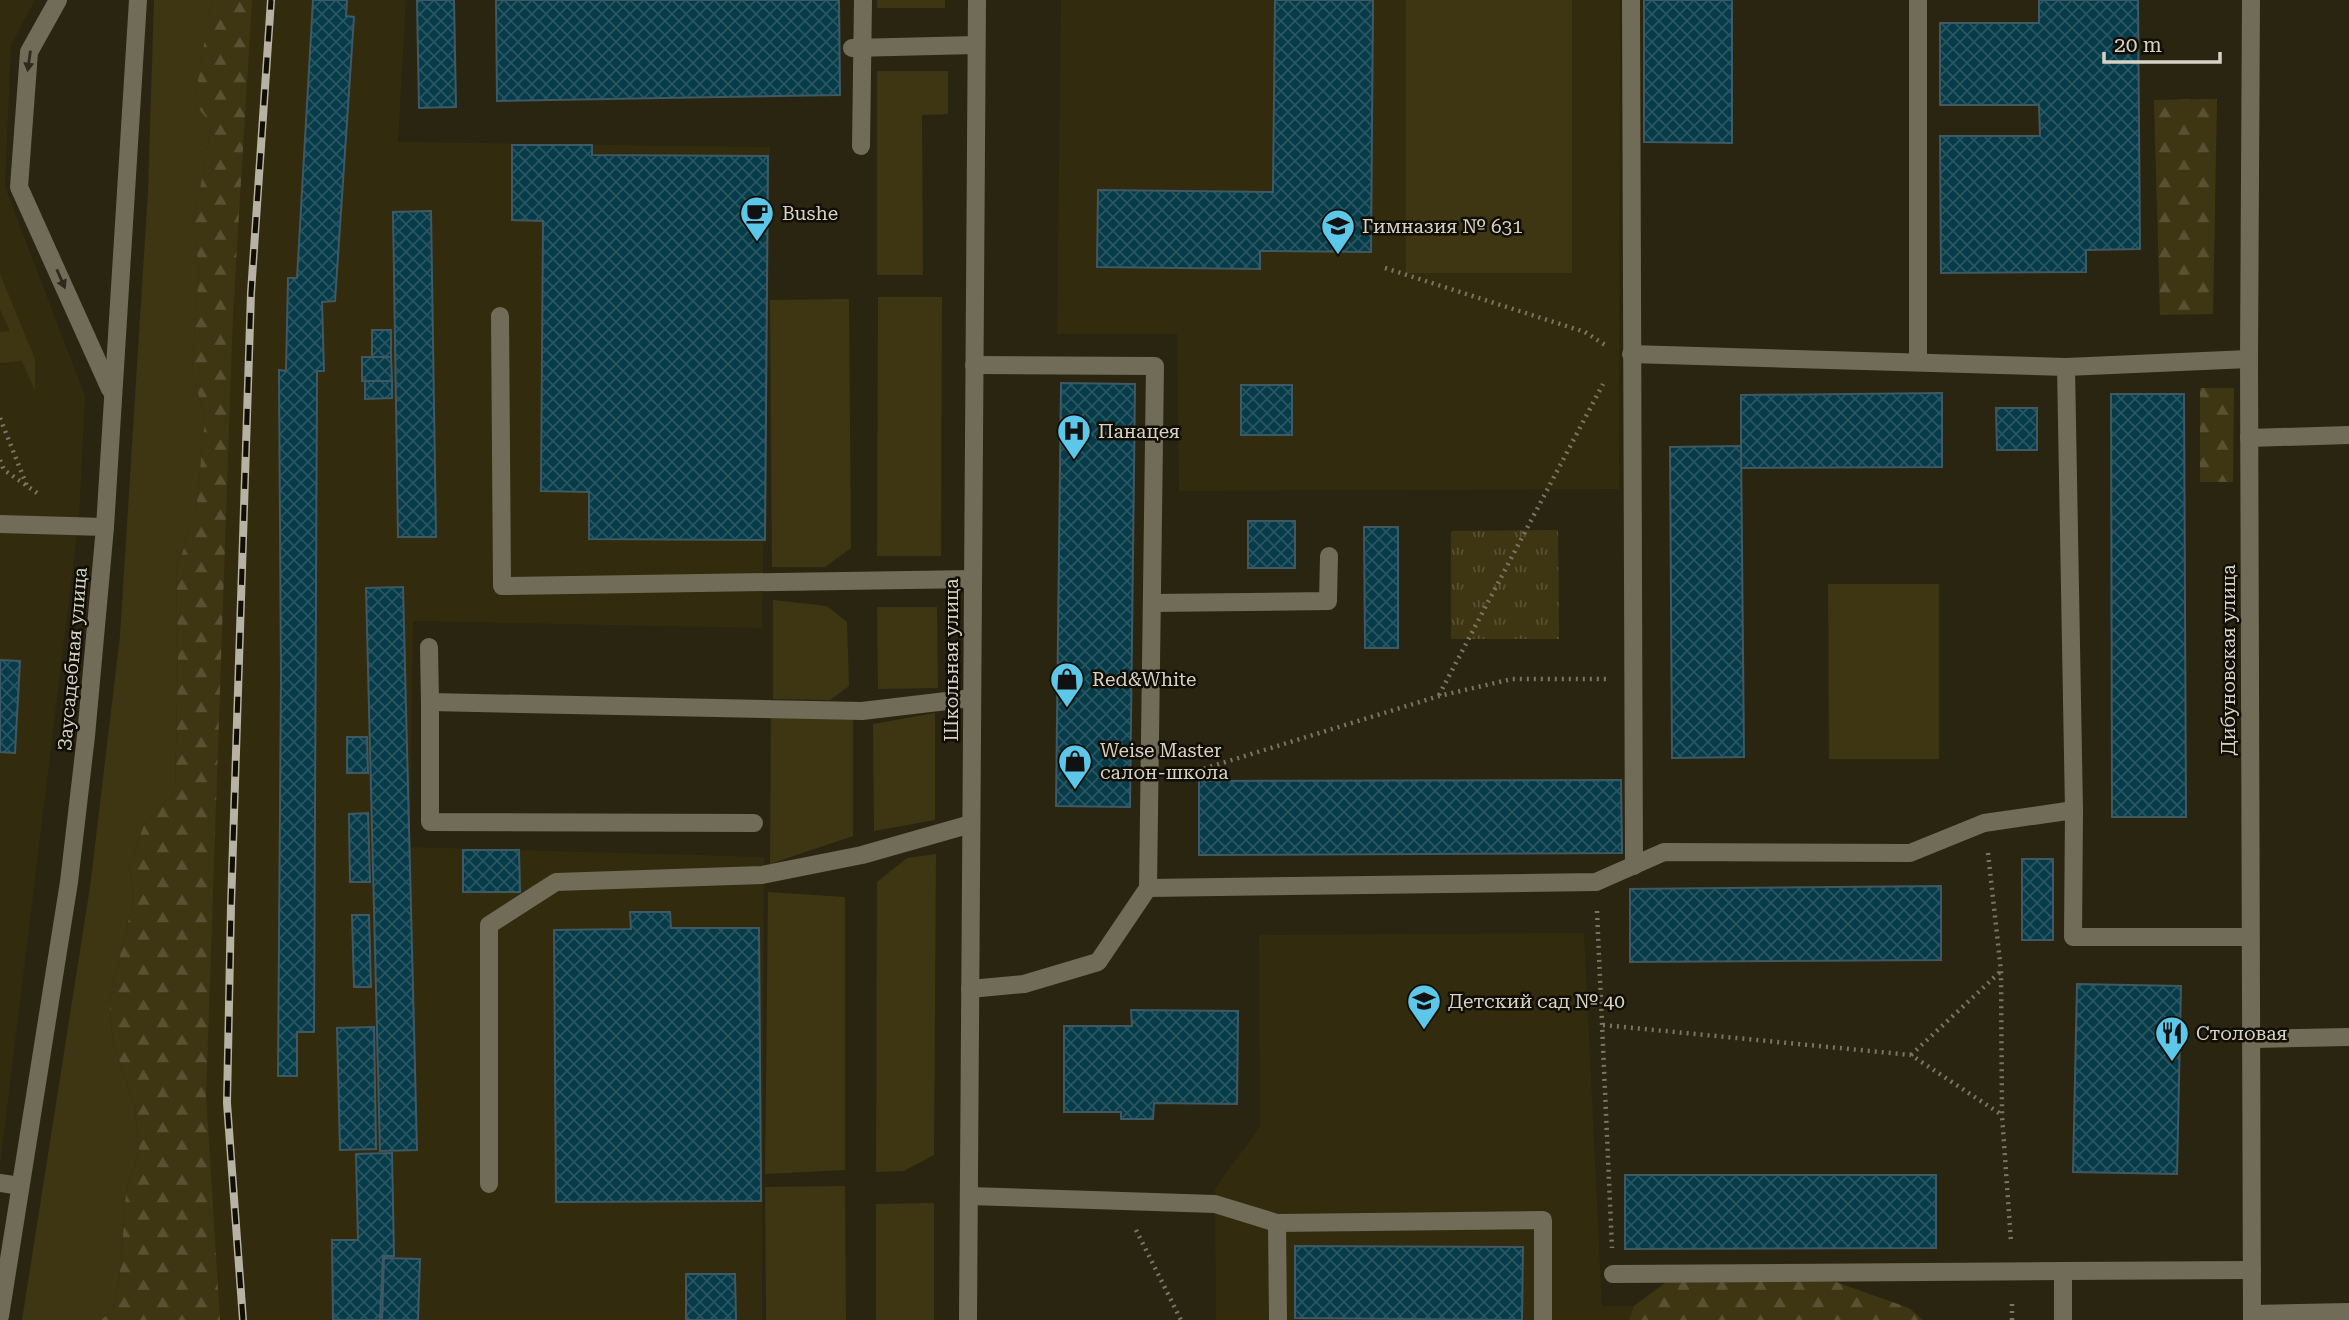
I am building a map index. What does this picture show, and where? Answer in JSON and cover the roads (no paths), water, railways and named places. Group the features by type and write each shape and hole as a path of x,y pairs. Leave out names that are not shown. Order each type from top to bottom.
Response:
{"street":[{"path":"58,0 29,52 19,187 113,394"},
{"name":"Заусадебная улица","path":"0,1316 69,882 86,736 105,527 138,0"},
{"path":"861,146 857,48 863,0"},
{"name":"Школьная улица","path":"968,1320 977,0"},
{"path":"1631,0 1625,354 1634,866"},
{"path":"1918,0 1918,362"},
{"name":"Дибуновская улица","path":"2251,0 2249,438 2252,1317"},
{"path":"857,48 976,45"},
{"path":"500,316 502,586 973,579"},
{"path":"1625,354 2066,367 2249,359"},
{"path":"970,989 1024,984 1098,962 1149,888 1155,366 974,365"},
{"path":"2066,367 2074,810 2073,937 2250,937"},
{"path":"2249,438 2349,435"},
{"path":"0,524 105,527"},
{"path":"1153,603 1328,601 1329,556"},
{"path":"429,646 430,822 754,823"},
{"path":"430,702 862,711 972,698"},
{"path":"1149,888 1596,882 1664,852 1910,853 1984,823 2074,810"},
{"path":"489,1184 489,925 556,881 762,875 862,855 971,824"},
{"path":"2252,1039 2349,1037"},
{"path":"0,1183 20,1186"},
{"path":"969,1196 1215,1203 1277,1223 1543,1220 1543,1320"},
{"path":"1277,1223 1278,1320"},
{"path":"1613,1273 2252,1270"},
{"path":"2063,1271 2063,1320"},
{"path":"2252,1317 2349,1312"}],"railway":[{"path":"243,1320 227,1103 231,906 251,293 271,0"}],"place":[{"name":"Bushe","path":"757,243"},
{"name":"Гимназия № 631","path":"1338,256"},
{"name":"Панацея","path":"1074,461"},
{"name":"Red&White","path":"1067,709"},
{"name":"Weise Master салон-школа","path":"1075,791"},
{"name":"Детский сад № 40","path":"1424,1031"},
{"name":"Столовая","path":"2172,1063"}]}
